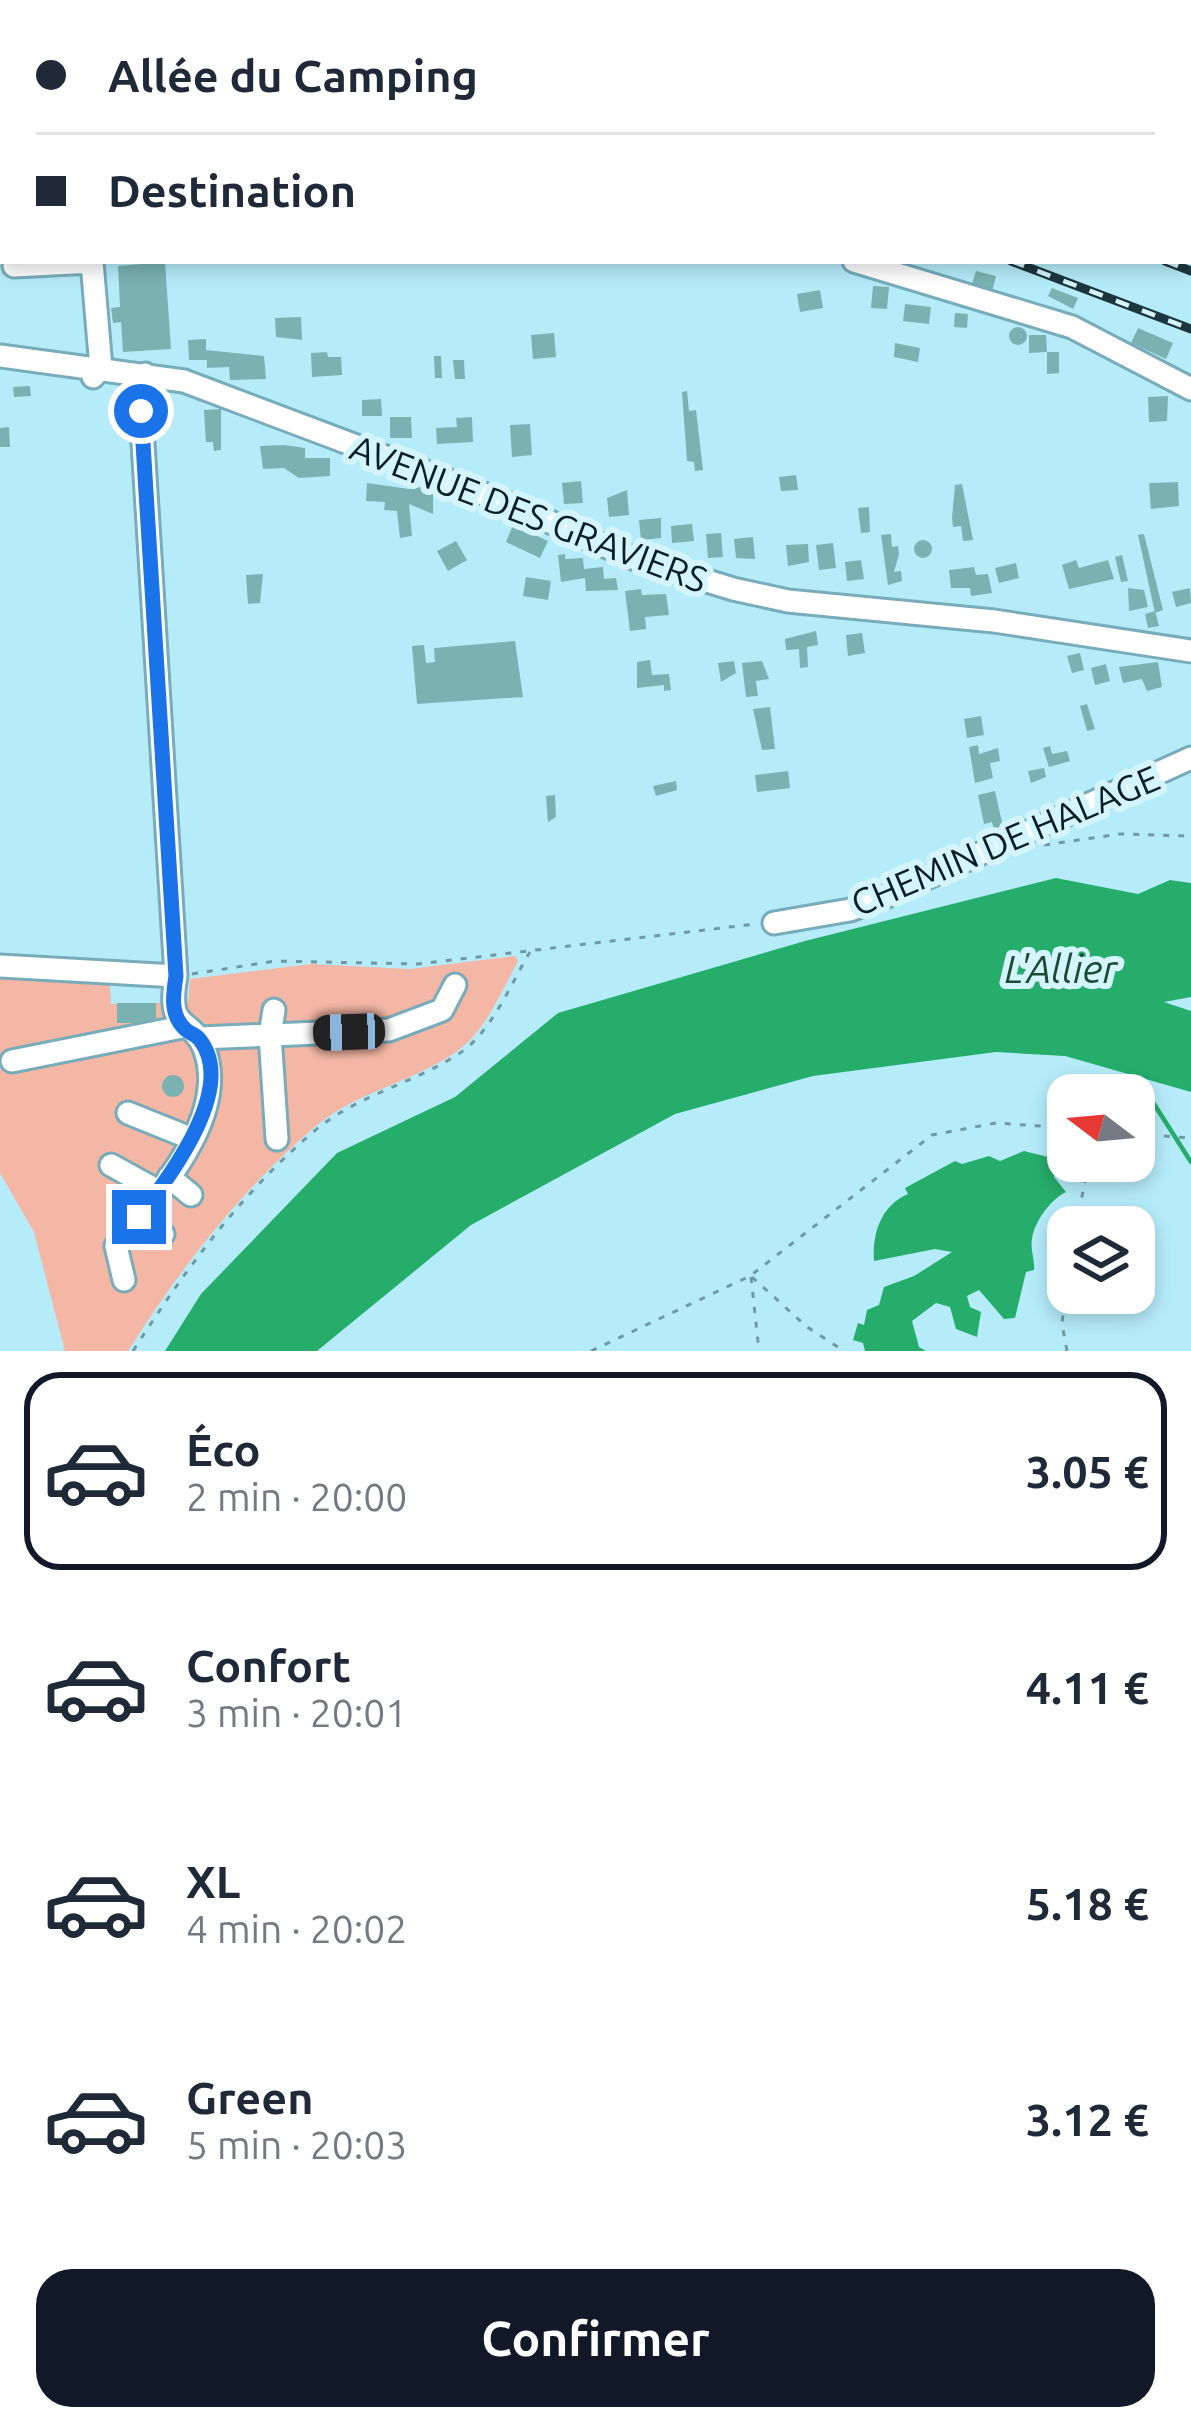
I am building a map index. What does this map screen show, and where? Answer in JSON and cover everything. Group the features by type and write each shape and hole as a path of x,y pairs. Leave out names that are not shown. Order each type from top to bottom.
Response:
{"street":[{"path":"14,266 53,264"},
{"path":"92,264 97,373"},
{"path":"864,264 1072,327 1191,389"},
{"name":"AVENUE DES GRAVIERS","path":"0,360 184,381 502,501 630,557 733,589 788,601 994,621 1191,651"},
{"path":"124,1280 116,1246 164,1184 206,1109 211,1067 172,1001 176,976 141,411 144,379"},
{"name":"CHEMIN DE HALAGE","path":"774,923 850,910 887,896 1191,758"},
{"path":"0,966 176,976"},
{"path":"12,1061 191,1033 389,1030 423,1022 442,1010 455,985"},
{"path":"274,1010 270,1035 278,1139"},
{"path":"128,1113 190,1138"},
{"path":"111,1165 191,1195"},
{"path":"139,1217 164,1234"}],"path":[{"path":"1029,849 1102,836 1191,836"},
{"path":"176,976 275,961 418,964 680,928 774,923"},
{"path":"133,1351 212,1232 328,1121 358,1100 459,1054 483,1029 531,950"},
{"path":"591,1351 750,1276 932,1135 996,1123 1047,1127"},
{"path":"1155,1135 1191,1138"},
{"path":"750,1276 759,1351"},
{"path":"750,1276 793,1316 844,1351"},
{"path":"1063,1314 1067,1351"}],"shaded area":[{"path":"515,956 518,961 499,998 467,1043 438,1063 344,1107 310,1131 211,1235 128,1351 65,1351 34,1232 0,1173 0,975 110,983 111,1004 188,1002 190,979 311,964 410,969"}],"water":[{"name":"L'Allier","path":"1056,878 1138,894 1170,880 1191,883 1191,997 1164,1002 1191,1011 1191,1092 1155,1082 1155,1074 1128,1074 1065,1056 996,1052 813,1076 675,1114 471,1225 317,1351 165,1351 201,1294 337,1153 455,1097 558,1013 805,941"},
{"path":"1024,1151 1047,1157 1047,1182 1058,1182 1066,1192 1047,1206 1036,1225 1034,1270 1026,1272 1015,1318 1004,1319 979,1290 967,1296 970,1307 981,1312 977,1337 956,1329 950,1307 936,1303 912,1321 919,1347 926,1351 865,1351 863,1343 853,1340 858,1323 864,1325 867,1310 879,1305 884,1287 914,1276 952,1252 935,1249 874,1261 877,1230 885,1212 908,1194 905,1188 955,1161 962,1164 989,1156 1000,1161"}],"building":[{"path":"165,264 171,349 123,352 121,322 113,323 111,308 120,307 118,266"},
{"path":"976,271 996,276 992,292 971,287"},
{"path":"873,286 889,287 887,309 871,308"},
{"path":"1052,288 1078,298 1073,309 1048,296"},
{"path":"820,290 823,308 800,312 797,294"},
{"path":"905,304 931,307 929,324 903,321"},
{"path":"955,313 968,314 967,328 954,327"},
{"path":"301,317 302,340 276,337 275,318"},
{"path":"1018,327 1027,336 1018,345 1009,336"},
{"path":"1138,328 1173,343 1166,359 1131,343"},
{"path":"554,333 556,357 533,359 531,335"},
{"path":"1029,335 1046,335 1047,352 1029,353"},
{"path":"206,339 206,350 264,356 266,379 230,380 229,367 207,368 207,360 189,360 188,340"},
{"path":"895,343 920,348 918,362 894,357"},
{"path":"327,352 328,357 341,357 342,375 312,377 311,353"},
{"path":"1047,352 1059,352 1059,373 1047,374"},
{"path":"434,356 441,356 442,378 435,378"},
{"path":"453,360 464,360 465,379 455,379"},
{"path":"30,386 31,396 14,397 13,387"},
{"path":"687,391 689,411 696,410 703,470 695,471 694,462 687,461 682,392"},
{"path":"1168,396 1167,421 1149,422 1148,397"},
{"path":"381,399 382,416 362,416 362,400"},
{"path":"221,409 221,450 214,451 213,442 206,442 204,410"},
{"path":"390,417 411,417 412,438 390,438"},
{"path":"472,417 473,442 437,444 436,428 457,427 456,418"},
{"path":"530,424 532,455 512,457 510,425"},
{"path":"9,427 10,447 0,447 0,428"},
{"path":"260,446 305,448 305,458 330,458 330,476 299,478 284,468 263,469"},
{"path":"796,475 798,490 781,491 779,477"},
{"path":"581,481 583,503 564,504 562,483"},
{"path":"1178,482 1179,506 1151,509 1149,483"},
{"path":"367,483 409,489 433,485 433,514 409,504 412,536 400,538 397,511 384,510 385,502 366,501"},
{"path":"962,484 973,540 963,541 961,526 953,527 955,485"},
{"path":"627,490 629,515 609,517 607,498"},
{"path":"869,507 870,532 861,533 858,508"},
{"path":"661,518 661,538 641,540 639,520"},
{"path":"692,524 694,541 672,543 671,526"},
{"path":"513,525 548,541 540,558 506,542"},
{"path":"721,533 723,557 708,558 706,534"},
{"path":"891,534 892,547 898,546 899,554 894,572 901,571 902,581 888,585 881,535"},
{"path":"1144,534 1163,610 1155,613 1138,535"},
{"path":"753,537 755,559 736,558 734,539"},
{"path":"923,540 932,549 923,558 914,549"},
{"path":"456,541 467,560 448,571 437,551"},
{"path":"833,543 836,568 819,570 816,545"},
{"path":"808,544 809,562 788,566 786,545"},
{"path":"565,554 565,559 583,558 584,569 603,567 604,579 616,578 618,590 586,591 585,578 561,582 558,555"},
{"path":"1122,555 1128,581 1121,582 1115,557"},
{"path":"861,560 864,579 847,581 845,562"},
{"path":"1076,560 1079,568 1108,560 1114,579 1069,589 1062,565"},
{"path":"1016,563 1019,578 999,583 995,568"},
{"path":"974,567 976,575 988,574 992,593 971,596 970,588 951,588 949,570"},
{"path":"263,574 260,603 248,604 246,575"},
{"path":"526,577 551,581 548,600 523,596"},
{"path":"1128,588 1144,590 1148,607 1129,611"},
{"path":"1190,588 1191,603 1176,607 1172,592"},
{"path":"641,589 642,595 666,594 669,615 645,617 646,629 630,631 625,591"},
{"path":"1155,611 1159,626 1148,628 1145,614"},
{"path":"816,631 818,645 807,647 808,667 800,668 799,649 786,650 785,639"},
{"path":"862,633 865,653 848,656 846,635"},
{"path":"515,641 523,697 417,704 412,646 424,645 426,663 435,662 434,648"},
{"path":"1080,653 1084,670 1072,673 1067,656"},
{"path":"650,660 652,675 669,674 671,690 664,691 664,685 637,688 637,662"},
{"path":"734,661 736,673 721,682 718,663"},
{"path":"762,661 769,679 756,681 758,696 746,697 742,663"},
{"path":"1158,662 1162,687 1147,691 1142,679 1123,683 1119,667"},
{"path":"1106,664 1110,681 1095,685 1091,668"},
{"path":"1087,704 1095,729 1087,731 1080,706"},
{"path":"770,707 775,749 762,750 753,709"},
{"path":"981,716 984,735 967,738 964,719"},
{"path":"978,745 979,754 998,748 1000,761 990,763 993,778 975,783 969,747"},
{"path":"1050,746 1052,754 1067,751 1070,761 1049,767 1043,748"},
{"path":"1044,768 1046,777 1031,783 1028,771"},
{"path":"788,771 790,788 757,792 755,775"},
{"path":"676,781 677,790 656,796 653,786"},
{"path":"995,791 1005,836 996,838 992,822 984,824 978,795"},
{"path":"555,795 556,817 548,822 546,796"},
{"path":"117,1003 156,1003 156,1023 117,1023"},
{"path":"173,1075 184,1086 173,1097 162,1086"}],"waterway":[{"path":"1133,1071 1191,1162"}],"railway":[{"path":"1019,264 1191,329"},
{"path":"1173,264 1191,271"}],"route":[{"path":"139,1217 169,1177 206,1109 211,1067 200,1039 182,1028 172,1001 176,976 141,411"}]}
